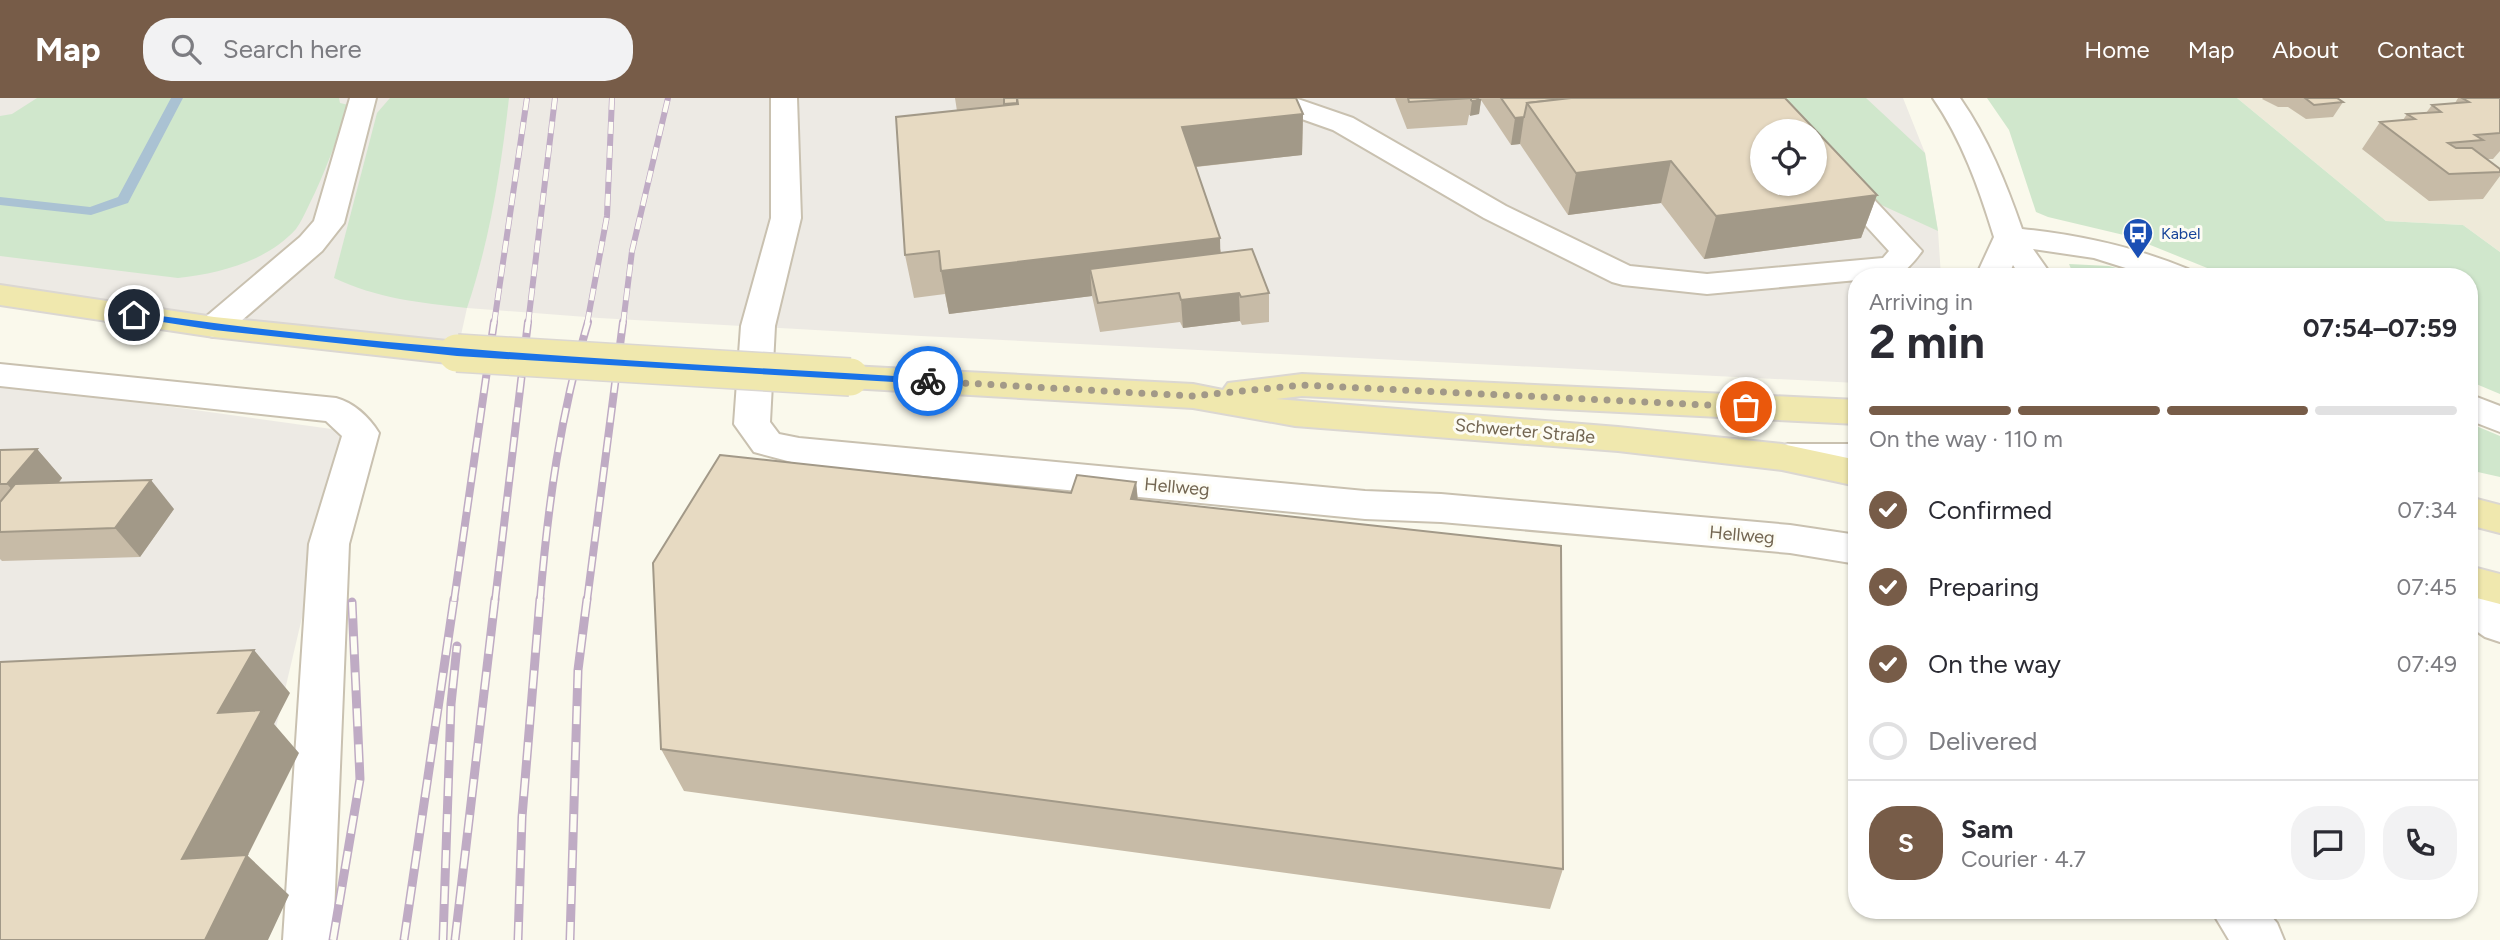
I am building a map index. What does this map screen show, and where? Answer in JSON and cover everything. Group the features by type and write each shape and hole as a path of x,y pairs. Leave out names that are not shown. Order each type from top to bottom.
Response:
{"main road":[{"name":"Schwerter Straße","path":"0,295 214,327 457,353 1192,396 1295,414 1618,439 1782,457 1848,471"},
{"name":"Schwerter Straße","path":"1192,396 1302,385 1848,412"},
{"path":"2478,513 2500,519"},
{"path":"2478,583 2500,589"}],"street":[{"path":"214,327 311,244 329,223 363,98"},
{"name":"Hellweg","path":"788,98 786,218 758,326 752,424 767,443 813,453 1365,505 1441,508 1750,536 1848,549"},
{"path":"1269,98 1343,124 1494,212 1623,275 1707,284 1848,271"},
{"path":"1946,98 1965,125 1996,195 2009,237 2030,268"},
{"path":"1827,166 1906,251 1892,267 1881,268"},
{"path":"1995,268 2009,237"},
{"path":"2009,237 2098,248 2158,268"},
{"path":"0,375 336,410 361,433 329,544 308,940"},
{"path":"2478,410 2500,420"},
{"path":"1782,457 1848,457"},
{"path":"2478,610 2500,626"},
{"path":"2243,919 2259,940"}],"shaded area":[{"path":"0,98 1903,98 1925,153 1938,231 1940,268 1848,268 1848,383 921,336 467,308 457,353 0,296"},
{"path":"2237,98 2500,98 2500,252 2463,225 2386,221"},
{"path":"0,383 346,431 226,940 0,940"}],"green space":[{"path":"37,98 339,98 340,103 349,105 320,181 296,229 257,258 226,269 178,278 0,256 0,116 12,114"},
{"path":"390,98 509,98 494,204 467,308 382,295 334,278 377,113"},
{"path":"1781,98 1866,98 1925,153 1938,231 1877,203 1827,145 1827,119 1803,119"},
{"path":"1987,98 2237,98 2386,221 2463,225 2500,252 2500,394 2478,385 2478,268 2207,268 2128,236 2036,212 2009,130"},
{"path":"2069,264 2116,268 2071,268"},
{"path":"2478,427 2500,436 2500,477 2478,472"}],"building":[{"path":"1004,98 1017,98 1017,103 1004,104"},
{"path":"1017,98 1296,98 1303,114 1182,127 1220,238 941,271 939,251 905,255 896,117 1018,104"},
{"path":"1408,98 1471,98 1409,102"},
{"path":"1501,98 1571,98 1527,103 1524,117 1515,118"},
{"path":"1571,98 1785,98 1805,119 1750,119 1750,196 1827,196 1827,142 1877,195 1716,216 1671,161 1576,173 1527,103"},
{"path":"2305,98 2337,98 2343,102 2314,105"},
{"path":"2462,98 2500,98 2500,133 2475,135 2483,140 2448,143 2456,148 2472,148 2500,169 2500,172 2449,174 2380,122 2415,119 2407,114 2441,112 2432,105 2469,102"},
{"path":"1252,249 1269,293 1241,297 1239,293 1181,300 1179,293 1098,303 1090,269"},
{"path":"37,449 7,484 0,484 0,450"},
{"path":"720,455 1071,493 1077,475 1136,482 1131,499 1561,546 1563,869 661,749 653,563"},
{"path":"151,480 115,528 0,532 0,502 15,484"},
{"path":"254,650 218,713 262,710 182,859 247,855 205,940 0,940 0,662"}],"waterway":[{"path":"0,201 91,211 123,200 177,98"}],"railway":[{"path":"494,324 527,98"},
{"path":"528,324 555,98"},
{"path":"587,324 607,216 612,98"},
{"path":"623,324 632,251 668,98"},
{"path":"454,601 494,322"},
{"path":"495,601 528,322"},
{"path":"540,601 556,460 588,322"},
{"path":"587,601 623,322"},
{"path":"404,940 454,599"},
{"path":"455,940 495,599"},
{"path":"518,940 522,817 540,599"},
{"path":"570,940 578,670 587,599"},
{"path":"333,940 360,779 352,602"},
{"path":"443,940 451,704 457,646"}],"way so far":[{"path":"928,381 1192,396 1302,385 1746,407"}],"place":[{"name":"Kabel","path":"2138,260"}],"route":[{"path":"134,315 214,327 457,353 928,381"}]}
